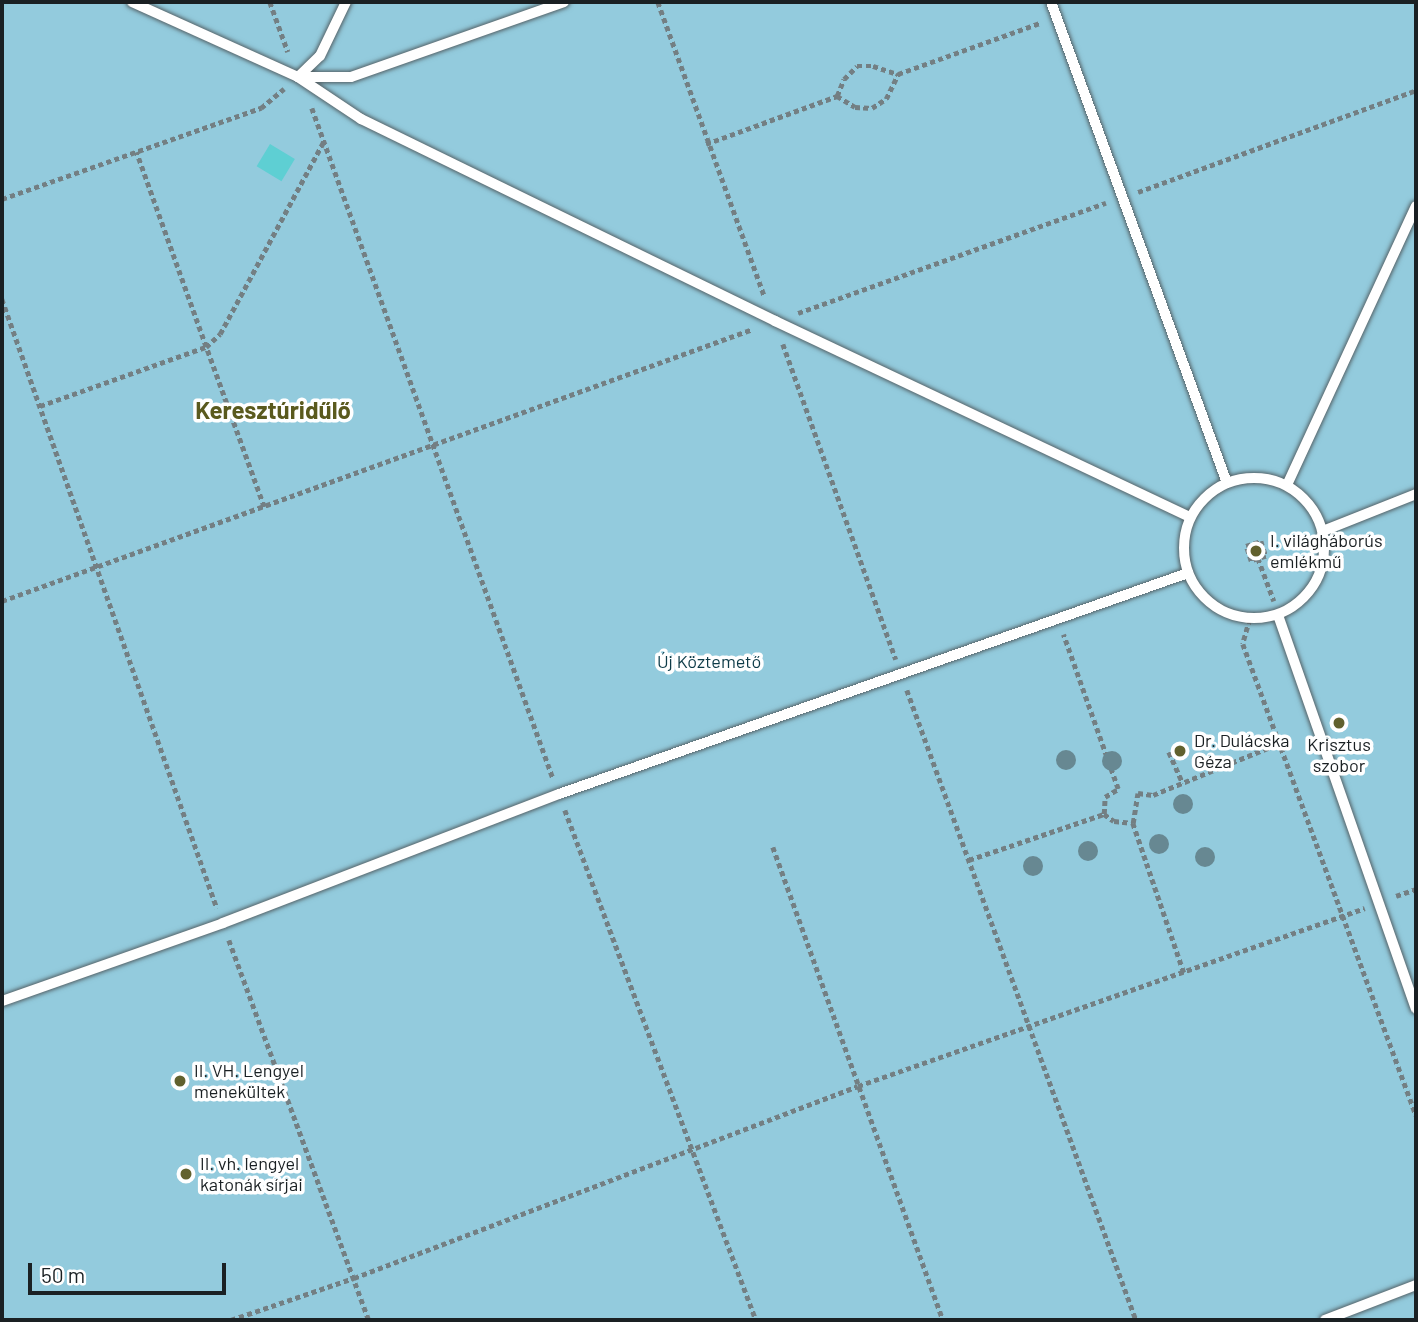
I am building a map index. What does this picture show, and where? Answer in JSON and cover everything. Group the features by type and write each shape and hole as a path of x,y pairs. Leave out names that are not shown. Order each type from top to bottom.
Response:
{"lane":[{"path":"132,2 298,77 361,119 775,321 1191,517"},
{"path":"298,77 320,56 346,2"},
{"path":"298,77 351,77 564,2"},
{"path":"1051,2 1227,483"},
{"path":"1287,485 1416,206"},
{"path":"1258,477 1287,485 1311,505 1323,531 1325,557 1318,579 1303,600 1278,615 1250,619 1223,612 1203,597 1188,573 1183,545 1191,517 1206,496 1227,483 1258,477"},
{"path":"1323,531 1416,494"},
{"path":"2,1001 223,923 559,794 1188,573"},
{"path":"1278,615 1416,1009"},
{"path":"1325,1320 1416,1285"}],"path":[{"path":"270,2 325,141 559,794 756,1320"},
{"path":"706,144 837,96 844,79 857,66 873,66 898,74 1057,17"},
{"path":"837,96 855,107 872,108 886,99 898,74"},
{"path":"2,199 261,108 298,77"},
{"path":"2,601 1416,90"},
{"path":"40,406 206,347 220,334 325,141"},
{"path":"136,152 264,507"},
{"path":"2,299 223,923 369,1320"},
{"path":"1261,541 1266,556 1258,558 1251,561 1246,546 1261,541"},
{"path":"1258,558 1268,585"},
{"path":"1250,619 1244,644 1346,914 1416,1115"},
{"path":"1058,620 1118,789 1105,797 1104,814"},
{"path":"1184,973 1133,823 1138,793 1153,795 1282,742"},
{"path":"1169,752 1182,783"},
{"path":"1104,814 1114,821 1133,823"},
{"path":"969,860 1104,814"},
{"path":"773,847 943,1320"},
{"path":"231,1320 354,1279 858,1086 1416,889"}],"green space":[{"name":"Új Köztemető","path":"2,2 1416,2 1416,1320 2,1320"}],"building":[{"path":"270,144 295,159 281,181 257,166"}],"place":[{"name":"I. világháborús emlékmű","path":"1256,551"},
{"name":"Krisztus szobor","path":"1339,723"},
{"name":"Dr. Dulácska Géza","path":"1180,751"},
{"name":"II. VH. Lengyel menekültek","path":"180,1081"},
{"name":"II. vh. lengyel katonák sírjai","path":"186,1174"}],"district":[{"name":"Keresztúridűlő","path":"273,410"}]}
